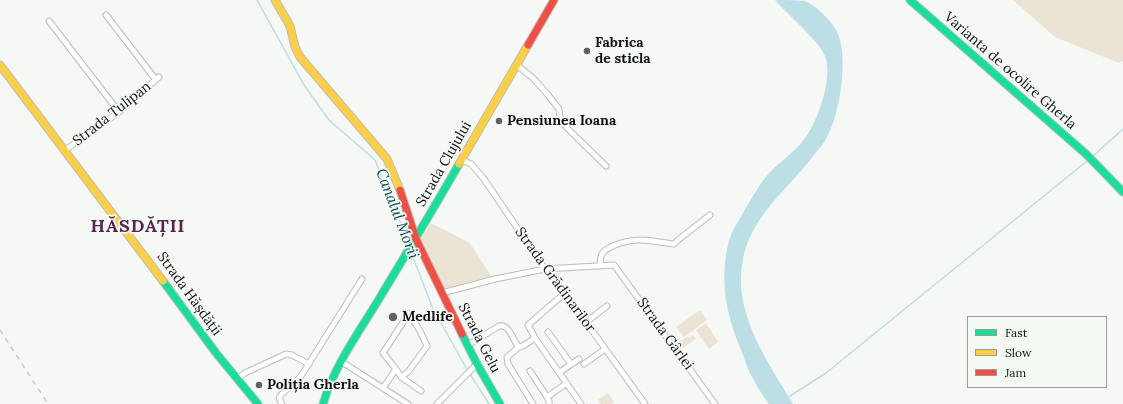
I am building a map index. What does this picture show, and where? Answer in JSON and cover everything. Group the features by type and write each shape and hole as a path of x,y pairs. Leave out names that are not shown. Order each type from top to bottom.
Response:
{"main road":[{"name":"Strada Gelu","path":"275,0 290,26 295,47 300,57 387,159 396,178 414,242 442,293 477,364 500,404"},
{"name":"Strada Clujului","path":"323,404 328,387 342,362 414,242 554,0"},
{"name":"Varianta de ocolire Gherla","path":"910,0 1086,154 1123,192"},
{"name":"Strada Hășdății","path":"0,65 64,151 132,238 216,353 258,404"}],"street":[{"name":"Strada Tulipan","path":"64,151 119,112 158,79 106,14"},
{"path":"49,20 119,112"},
{"path":"517,65 534,78 548,95 559,110 560,117 566,127 606,166"},
{"name":"Strada Grădinarilor","path":"462,160 471,164 484,180 545,269 565,293 644,404"},
{"path":"442,293 495,279 545,269 600,265 600,257 603,252 609,248 628,241 644,240 674,244 710,215"},
{"name":"Strada Gârlei","path":"600,265 614,265 715,404"},
{"path":"282,404 279,398 282,392 296,383 362,279"},
{"path":"565,293 528,325 535,338 581,404"},
{"path":"585,323 607,306"},
{"path":"401,377 408,372 427,346 409,313 382,353 401,377 421,391"},
{"path":"468,345 503,325 506,327 519,347"},
{"path":"548,332 571,364"},
{"path":"533,404 508,364 507,357 519,347 535,338"},
{"path":"584,364 604,349"},
{"path":"237,379 245,373 286,354 292,355 309,364"},
{"path":"560,372 579,359"},
{"path":"342,362 408,404"},
{"path":"437,404 477,364"},
{"path":"384,388 396,369"},
{"path":"530,371 547,397 549,404"},
{"path":"547,397 567,384"}],"shaded area":[{"path":"1013,0 1123,0 1123,61 1119,63 1055,37"},
{"path":"431,223 470,243 491,276 443,290 419,242"},
{"path":"700,310 707,320 684,337 676,327"},
{"path":"706,323 718,342 709,349 696,330"},
{"path":"693,335 696,339 679,351 675,345"},
{"path":"608,393 614,402 611,404 601,404 598,400"}],"water":[{"path":"775,0 805,1 819,10 828,19 837,32 841,42 843,69 842,84 836,113 827,138 762,216 747,244 743,259 741,279 747,317 763,353 793,404 769,404 754,381 747,368 731,323 724,283 726,255 730,237 734,229 765,178 798,147 808,134 818,114 827,79 826,59 818,45"}],"waterway":[{"name":"Canalul Morii","path":"257,0 304,85 329,120 375,160 409,244"},
{"path":"1093,156 1123,129"},
{"path":"787,398 826,373 1087,161"},
{"name":"Canalul Morii","path":"411,252 433,309 468,371"},
{"name":"Canalul Morii","path":"470,374 489,404"}],"railway":[{"path":"0,330 48,404"}],"traffic: fast":[{"path":"910,0 1086,154 1123,192"},
{"path":"323,404 340,363 459,164"},
{"path":"163,281 216,353 258,404"},
{"path":"462,334 500,404"}],"traffic: slow":[{"path":"275,0 290,26 295,47 300,57 387,159 400,190"},
{"path":"459,164 528,45"},
{"path":"0,65 163,281"}],"traffic: jam":[{"path":"528,45 554,0"},
{"path":"400,190 416,239 462,334"}],"place":[{"name":"Fabrica de sticla","path":"587,51"},
{"name":"Pensiunea Ioana","path":"499,121"},
{"name":"Medlife","path":"393,317"},
{"name":"Poliția Gherla","path":"259,385"}],"district":[{"name":"HĂSDĂȚII","path":"138,227"}]}
